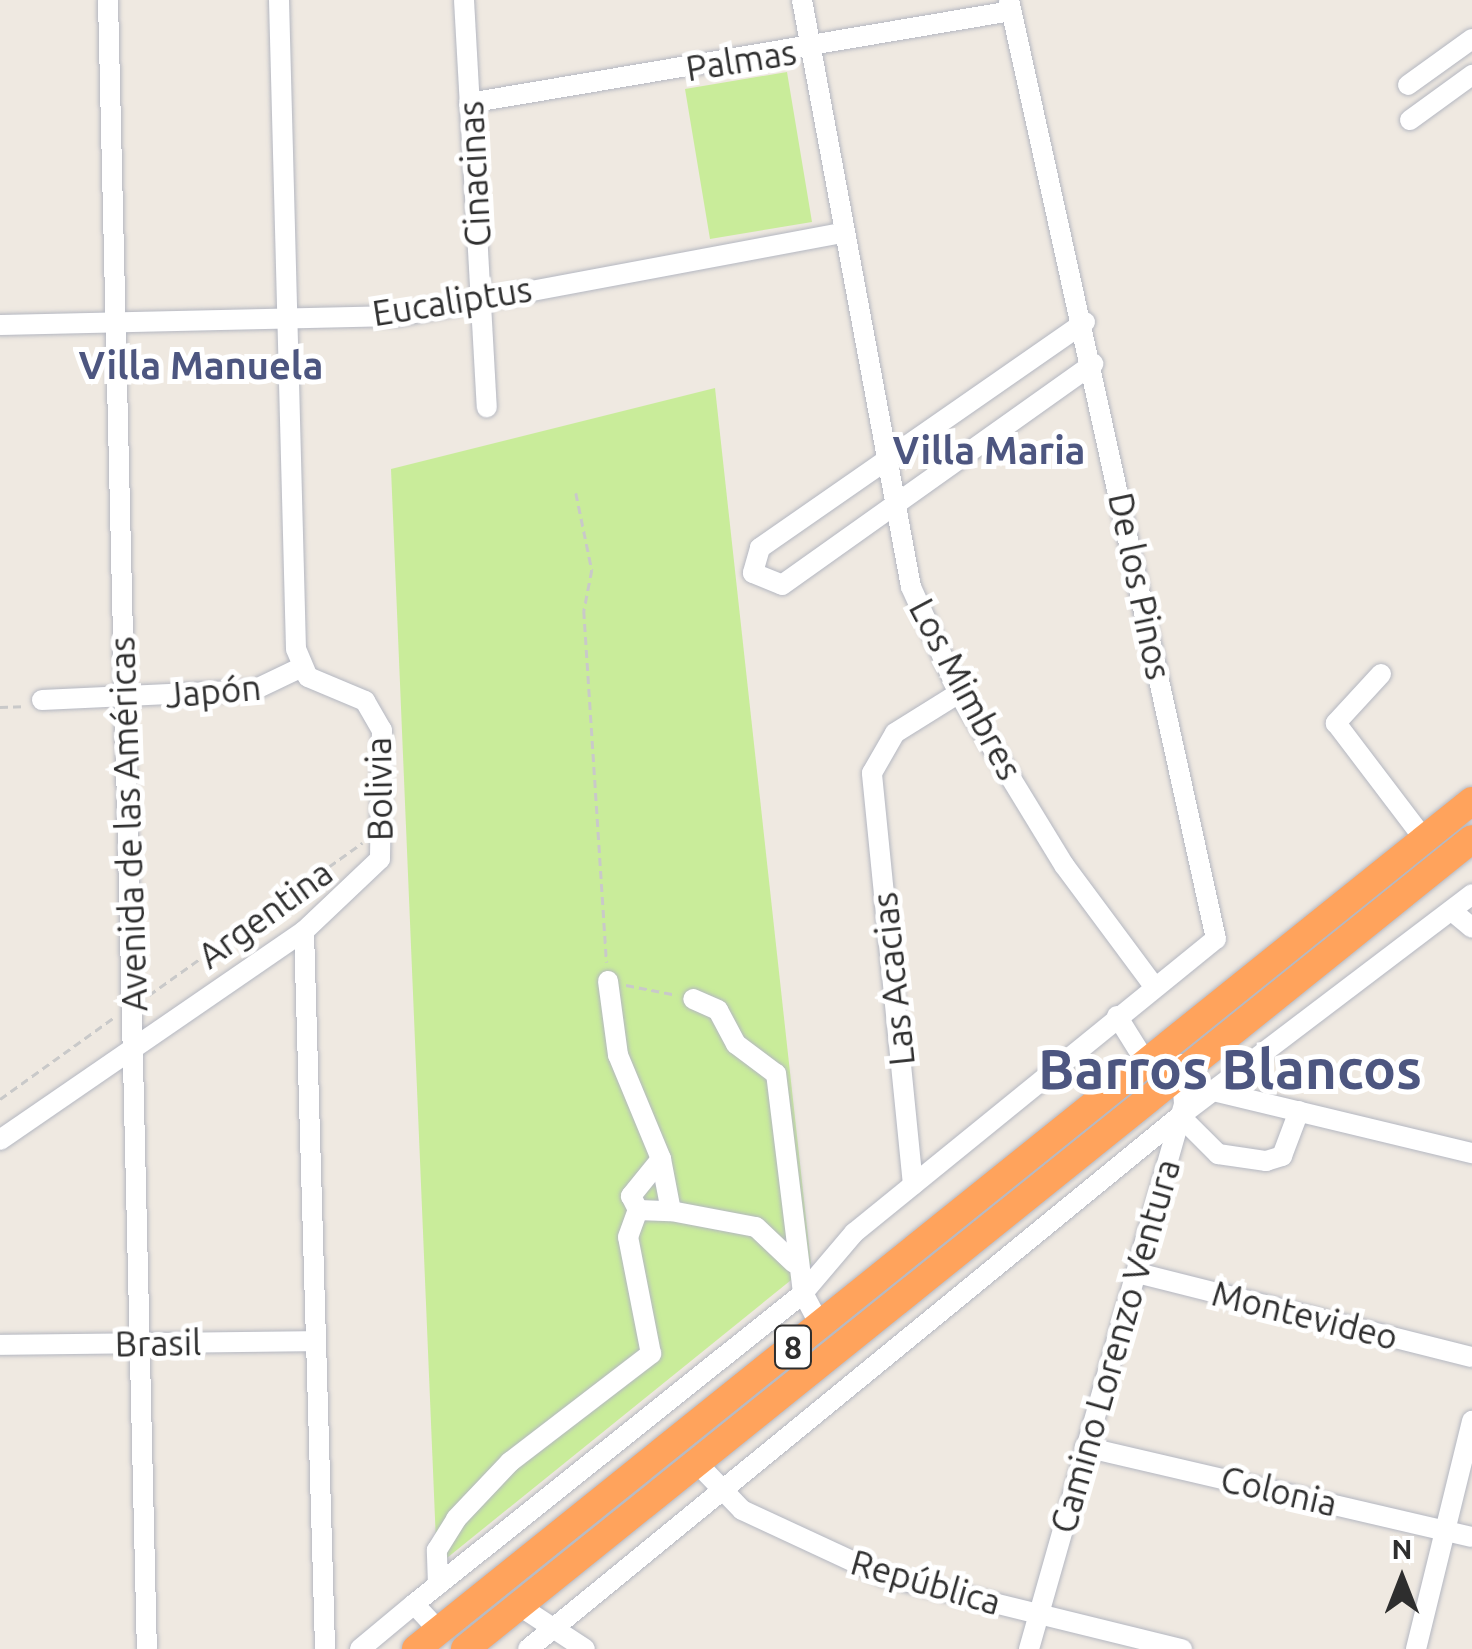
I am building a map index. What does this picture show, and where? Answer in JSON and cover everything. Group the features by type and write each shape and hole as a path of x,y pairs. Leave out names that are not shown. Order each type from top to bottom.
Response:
{"highway":[{"name":"8","path":"416,1649 1472,802"},
{"name":"8","path":"465,1649 1184,1077 1472,839"}],"street":[{"name":"Avenida de las Américas","path":"108,0 147,1649"},
{"path":"279,0 300,668"},
{"name":"Cinacinas","path":"464,0 488,407"},
{"name":"Los Mimbres","path":"802,0 840,233 891,502 912,587 959,693 1064,865 1154,986"},
{"name":"Palmas","path":"469,103 810,48 1010,6"},
{"name":"De los Pinos","path":"1010,6 1085,322 1216,939 1154,986"},
{"path":"1408,85 1472,38"},
{"path":"1410,120 1472,75"},
{"name":"Eucaliptus","path":"0,325 398,316 840,233"},
{"path":"1085,322 883,458 760,548 753,574 782,584 891,502 1093,364"},
{"name":"Japón","path":"42,700 274,688 300,668"},
{"name":"Bolivia","path":"300,668 377,715 382,832 372,874 304,932"},
{"path":"1382,674 1336,724 1424,840"},
{"name":"Las Acacias","path":"913,1185 872,773 894,733 959,693"},
{"path":"528,1649 724,1494 1180,1116 1472,894"},
{"path":"1452,911 1472,928"},
{"path":"304,932 325,1649"},
{"name":"Argentina","path":"0,1140 304,932"},
{"path":"608,981 618,1055 661,1158 671,1211"},
{"path":"360,1649 802,1293 913,1185 1154,986"},
{"path":"693,999 718,1010 736,1044 776,1074 794,1263 802,1293 820,1325"},
{"path":"1116,1016 1147,1064"},
{"path":"1170,1045 1184,1077 1215,1091 1472,1153"},
{"name":"Camino Lorenzo Ventura","path":"1029,1649 1180,1116 1184,1077"},
{"path":"1180,1116 1218,1154 1266,1161 1282,1156 1299,1112"},
{"path":"438,1585 437,1550 456,1519 510,1462 651,1354 628,1237 638,1210 638,1179 661,1158"},
{"path":"1068,1166 1088,1194"},
{"path":"638,1210 671,1211 756,1227 794,1263"},
{"path":"970,1244 992,1271"},
{"name":"Montevideo","path":"1137,1273 1472,1357"},
{"name":"Brasil","path":"0,1345 316,1341"},
{"path":"1416,1649 1472,1421"},
{"name":"Colonia","path":"1085,1447 1472,1536"},
{"name":"República","path":"696,1462 724,1494 794,1538 884,1576 1182,1649"},
{"path":"414,1604 439,1631"},
{"path":"518,1605 548,1633 584,1649"}],"path":[{"path":"576,493 592,570 584,610 608,981 693,999"},
{"path":"0,707 42,700"},
{"name":"Argentina","path":"0,1098 382,832"}],"green space":[{"path":"787,72 812,222 710,239 685,89"},
{"path":"715,388 811,1264 437,1566 391,469"}],"district":[{"name":"Villa Manuela","path":"201,366"},
{"name":"Villa Maria","path":"989,451"},
{"name":"Barros Blancos","path":"1230,1069"}]}
